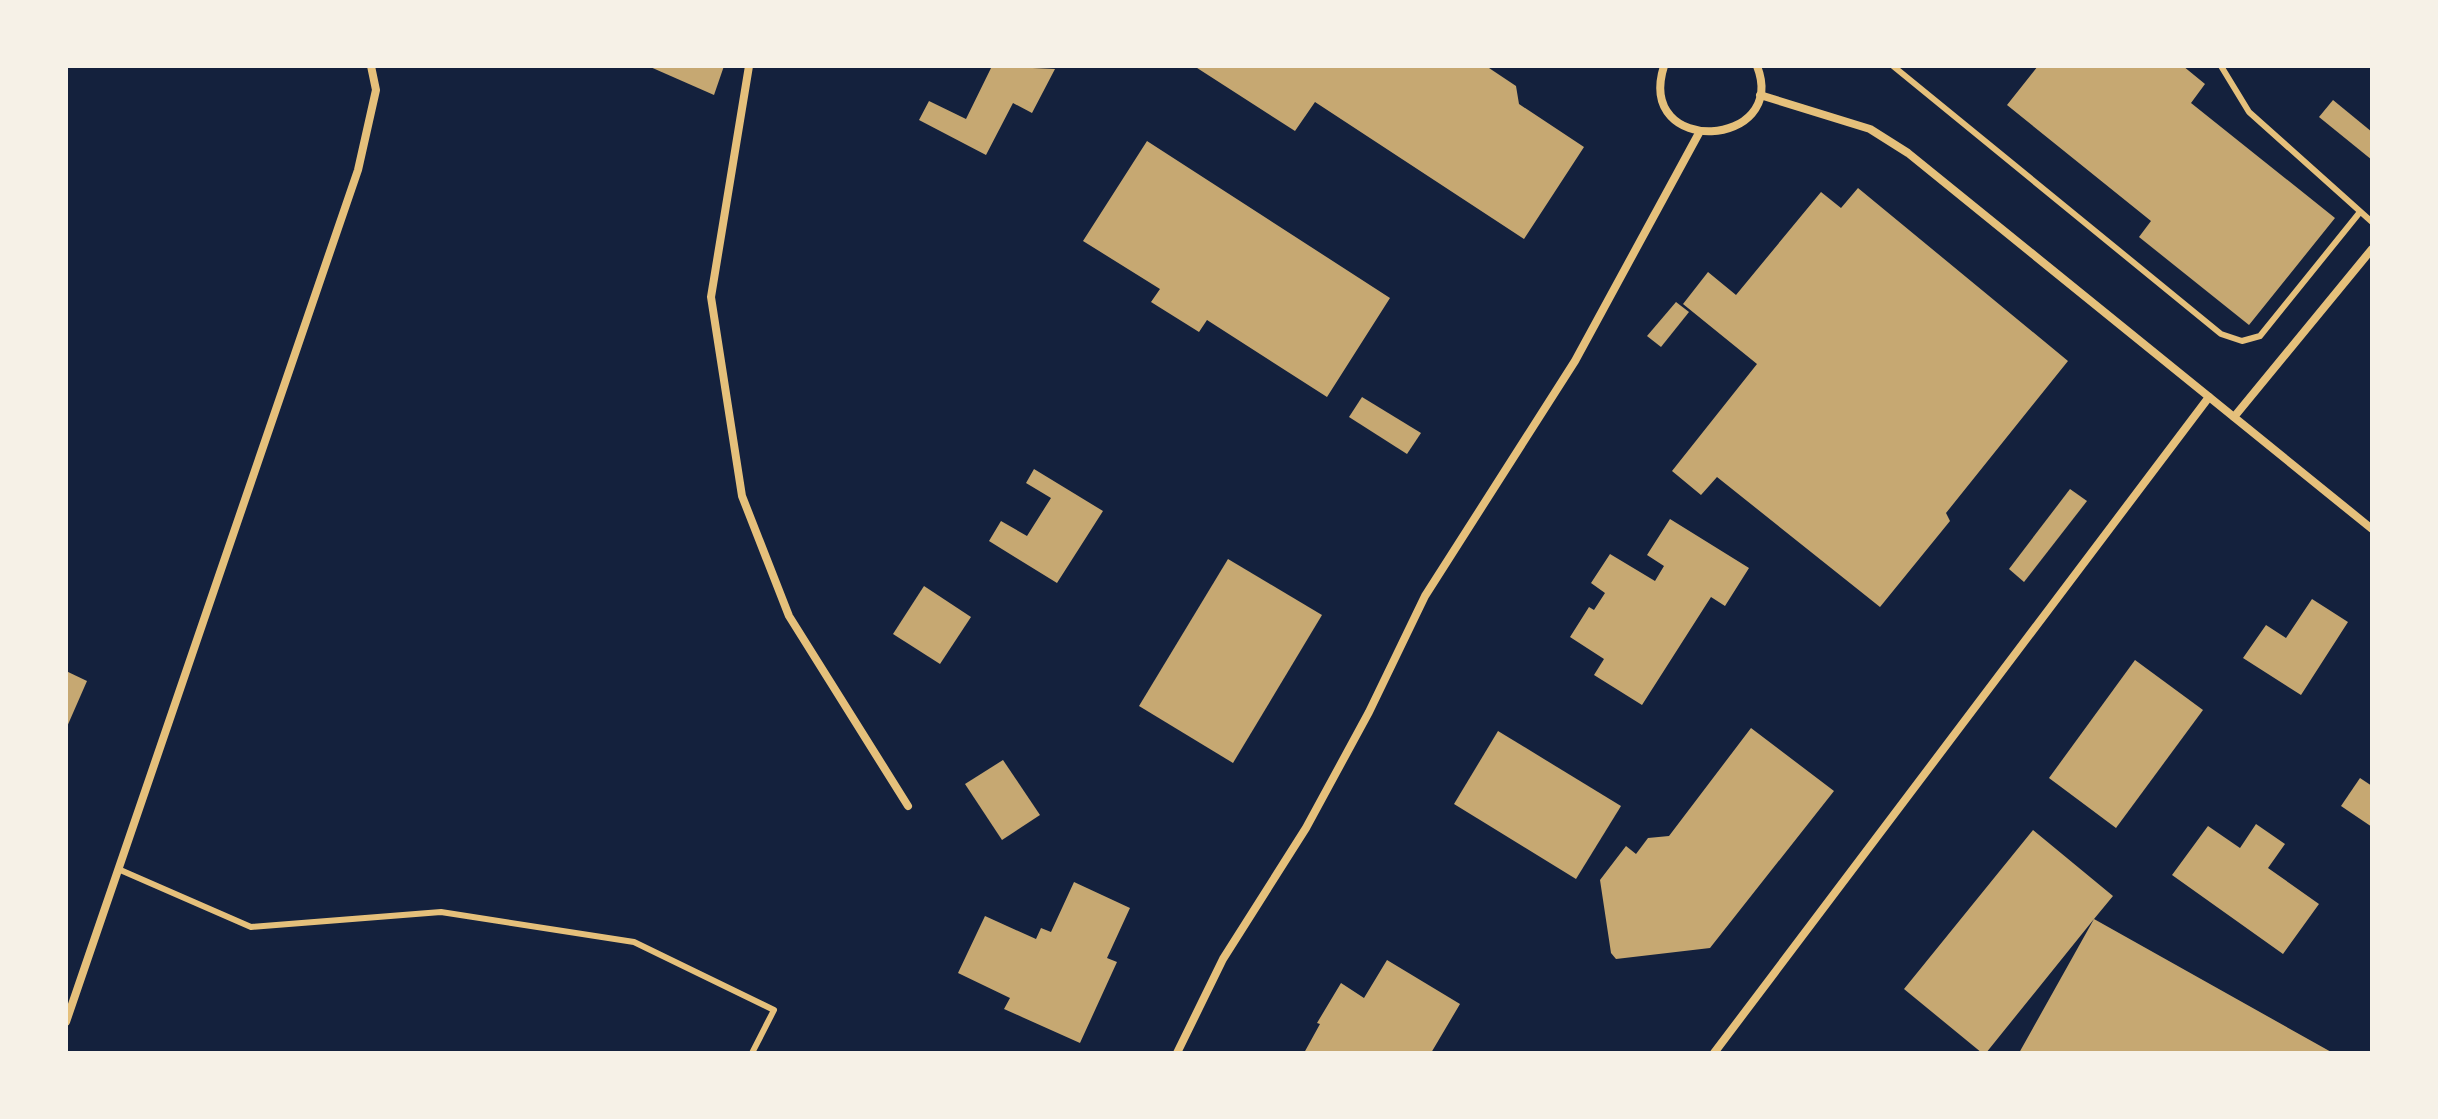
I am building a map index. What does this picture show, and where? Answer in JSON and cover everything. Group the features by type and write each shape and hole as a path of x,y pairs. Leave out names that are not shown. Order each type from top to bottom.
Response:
{"street":[{"path":"66,1022 231,550 358,170 376,90 371,66"},
{"path":"749,66 711,297 742,496 789,616 908,806"},
{"path":"1664,66 1661,95 1669,113 1682,126 1699,133 1719,133 1737,126 1752,112 1760,95 1757,66"},
{"path":"1760,95 1870,129 1908,153 2372,529"},
{"path":"1177,1053 1223,959 1306,828 1369,712 1425,596 1575,361 1699,133"},
{"path":"2234,417 2372,249"},
{"path":"1714,1053 2209,397"}],"lane":[{"path":"1893,66 2221,334 2242,341 2260,336 2360,212"},
{"path":"2221,66 2249,112 2372,222"},
{"path":"118,869 251,927 441,912 634,942 774,1010 752,1053"}],"building":[{"path":"648,66 724,66 714,95"},
{"path":"992,66 1055,69 1032,113 1013,103 986,155 919,120 929,101 966,119"},
{"path":"1194,66 1486,66 1516,86 1519,104 1584,147 1524,239 1315,102 1295,131"},
{"path":"2038,66 2183,66 2205,84 2191,103 2335,218 2249,325 2139,237 2151,221 2007,105"},
{"path":"2333,100 2372,132 2372,160 2319,117"},
{"path":"1147,141 1390,298 1327,397 1207,320 1199,332 1151,302 1160,289 1083,241"},
{"path":"1858,188 2068,361 1946,513 1950,521 1880,607 1717,477 1701,495 1672,471 1757,364 1683,304 1708,272 1736,295 1821,192 1841,208"},
{"path":"1676,302 1689,312 1661,347 1647,336"},
{"path":"1362,397 1421,433 1407,454 1349,417"},
{"path":"1034,469 1103,511 1057,583 989,541 1001,521 1027,536 1051,498 1026,483"},
{"path":"2070,489 2087,501 2024,582 2009,569"},
{"path":"1670,519 1749,568 1725,606 1711,597 1642,705 1594,675 1604,659 1570,637 1589,607 1594,610 1605,593 1591,583 1610,554 1655,581 1664,566 1647,555"},
{"path":"1228,559 1322,615 1233,763 1139,706"},
{"path":"924,586 971,617 940,664 893,634"},
{"path":"2312,599 2348,622 2301,695 2243,658 2266,625 2286,638"},
{"path":"2135,660 2203,710 2116,828 2049,778"},
{"path":"66,671 87,681 66,729"},
{"path":"1751,728 1834,791 1710,948 1616,959 1611,953 1600,880 1626,846 1636,854 1648,838 1669,836"},
{"path":"1498,731 1621,806 1576,879 1454,804"},
{"path":"1003,760 1040,815 1002,840 965,784"},
{"path":"2360,778 2372,786 2372,827 2341,806"},
{"path":"2256,824 2285,844 2268,868 2319,904 2283,954 2172,875 2208,826 2240,848"},
{"path":"2033,830 2113,896 1986,1053 1982,1053 1904,989"},
{"path":"1074,882 1130,908 1107,958 1117,962 1080,1043 1004,1009 1010,998 958,973 985,916 1036,939 1041,928 1051,932"},
{"path":"2094,919 2333,1053 2019,1053"},
{"path":"1387,960 1460,1004 1431,1053 1304,1053 1320,1024 1317,1023 1341,983 1364,998"}]}
